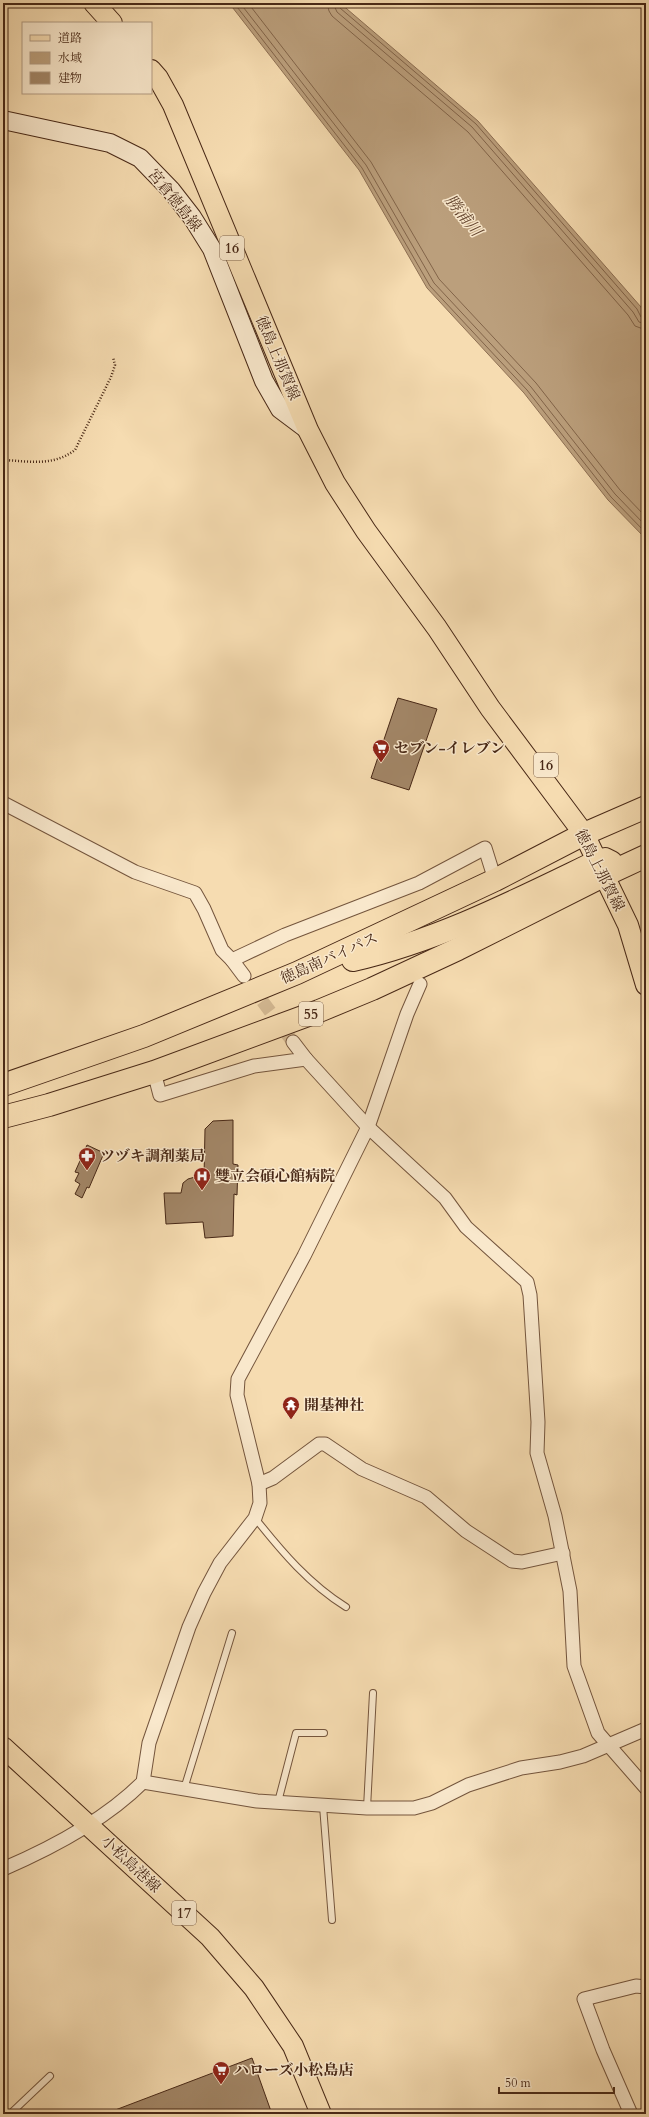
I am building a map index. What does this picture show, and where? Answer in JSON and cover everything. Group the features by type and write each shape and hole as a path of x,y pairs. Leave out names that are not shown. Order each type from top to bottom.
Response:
{"highway":[{"name":"徳島南バイパス","path":"3,1085 144,1036 297,973 646,807"},
{"path":"297,973 356,959 450,930 503,907 617,865"},
{"name":"55","path":"3,1117 49,1105 154,1072 231,1045 372,989 458,948 617,865"}],"main road":[{"path":"94,3 111,22"},
{"name":"徳島上那賀線","path":"152,72 173,105 308,430 335,483 366,531 437,628 497,699 597,829 617,865 646,940"},
{"name":"宮倉徳島線","path":"3,120 110,143 140,158 171,190 196,223 212,249 264,381 280,409 308,430"},
{"name":"徳島上那賀線","path":"617,865 628,925 646,985"},
{"name":"小松島港線","path":"3,1747 210,1937 254,1988 292,2046 321,2114"}],"street":[{"path":"3,802 135,872 195,893 204,909 222,950 244,976"},
{"path":"232,960 285,935 419,883 485,848 495,880"},
{"path":"3,1869 30,1858 88,1824 131,1794 143,1782 149,1744 192,1620 220,1563 255,1518 260,1502 259,1484 237,1395 238,1378 307,1250 368,1127 407,1014 420,984"},
{"path":"293,1042 306,1059 368,1127 445,1198 466,1227 527,1282 530,1295 536,1378 538,1453 555,1516 570,1591 574,1666 598,1733 646,1788"},
{"path":"154,1072 160,1095 254,1066 306,1059"},
{"path":"259,1484 273,1478 320,1444 325,1444 362,1468 426,1497 466,1531 512,1561 522,1562 562,1553"},
{"path":"143,1782 184,1790 278,1802 367,1808 414,1808 432,1803 468,1785 514,1770 567,1760 609,1746 646,1729"},
{"path":"631,2114 603,2050 584,1999 636,1986 646,1986"}],"lane":[{"path":"255,1518 282,1552 308,1579 329,1596 346,1607"},
{"path":"184,1790 232,1633"},
{"path":"367,1808 373,1693"},
{"path":"278,1802 296,1733 324,1733"},
{"path":"324,1806 332,1920"},
{"path":"10,2114 50,2076"}],"path":[{"path":"3,460 54,462 65,457 74,450 111,377 115,365 113,357"}],"water":[{"name":"勝浦川","path":"229,3 340,3 478,121 641,307 646,319 646,539 608,500 524,393 427,288 359,170"}],"building":[{"path":"398,698 437,709 409,790 371,778"},
{"path":"233,1120 233,1164 238,1165 237,1195 234,1194 233,1236 205,1238 203,1222 166,1224 164,1193 181,1193 183,1183 188,1179 204,1177 205,1129 213,1121"},
{"path":"87,1145 104,1153 89,1188 87,1187 82,1198 75,1194 80,1184 75,1181 79,1173 75,1172"},
{"name":"ハローズ小松島店","path":"252,2058 272,2114 111,2114 110,2112"}],"tunnel":[{"path":"251,986 293,1042"}],"place":[{"name":"セブン-イレブン","path":"381,763"},
{"name":"ツヅキ調剤薬局","path":"87,1171"},
{"name":"雙立会碩心館病院","path":"202,1191"},
{"name":"開基神社","path":"291,1420"},
{"name":"ハローズ小松島店","path":"221,2085"}]}
